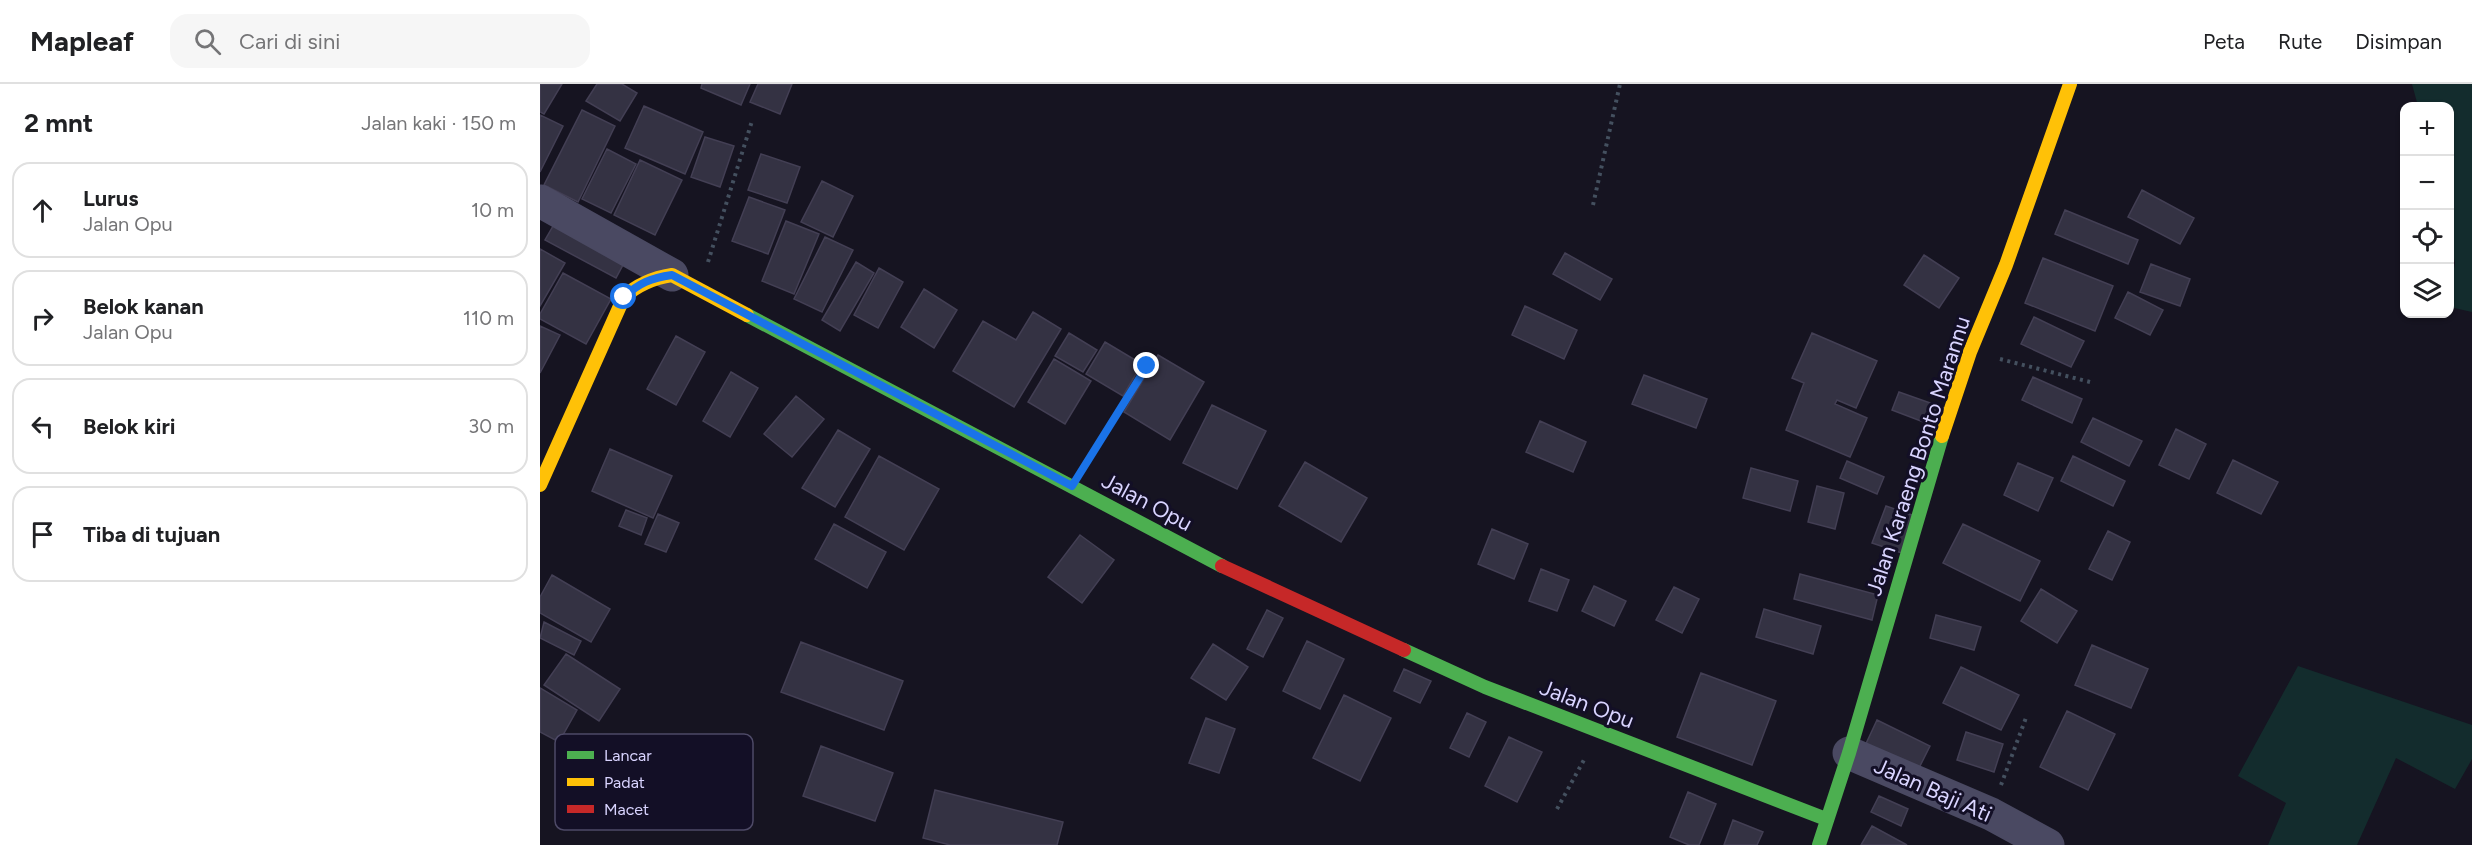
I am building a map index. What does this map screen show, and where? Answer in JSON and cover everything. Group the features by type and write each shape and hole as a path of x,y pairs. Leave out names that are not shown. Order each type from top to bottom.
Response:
{"street":[{"name":"Jalan Karaeng Bonto Marannu","path":"1819,845 1850,753 1934,462 1970,352 2006,265 2070,84"},
{"path":"540,201 686,282"},
{"path":"540,485 624,297 645,281 686,282"},
{"name":"Jalan Opu","path":"686,282 1240,576 1485,687 1826,819"},
{"name":"Jalan Baji Ati","path":"1850,753 1991,814 2048,845"}],"path":[{"path":"1593,205 1620,84"},
{"path":"686,282 752,121"},
{"path":"1970,352 2090,382"},
{"path":"1072,486 1147,366"},
{"path":"1991,814 2028,714"},
{"path":"1557,809 1600,731"}],"green space":[{"path":"2412,84 2472,84 2472,312 2454,308 2454,102 2417,102"},
{"path":"2298,666 2472,725 2472,759 2455,789 2396,758 2357,845 2268,845 2286,803 2238,776"}],"building":[{"path":"540,84 562,84 544,114 540,112"},
{"path":"597,84 622,84 637,93 620,121 586,101"},
{"path":"702,84 750,84 741,105 701,88"},
{"path":"758,84 792,84 780,114 750,102"},
{"path":"644,106 703,132 685,174 625,148"},
{"path":"582,110 615,126 578,202 544,185"},
{"path":"540,115 563,126 540,172"},
{"path":"705,137 734,146 720,187 691,177"},
{"path":"607,149 636,164 611,213 582,199"},
{"path":"761,154 800,167 787,203 748,190"},
{"path":"640,160 682,180 655,235 614,215"},
{"path":"822,181 853,196 833,237 801,222"},
{"path":"2142,190 2194,218 2180,244 2128,217"},
{"path":"749,197 785,210 768,254 732,241"},
{"path":"2065,210 2138,240 2128,264 2055,234"},
{"path":"560,214 630,252 616,278 545,240"},
{"path":"786,221 819,234 794,294 762,281"},
{"path":"825,237 853,250 822,312 794,299"},
{"path":"540,249 565,263 540,306"},
{"path":"1565,253 1612,279 1600,300 1553,274"},
{"path":"1924,255 1959,278 1939,308 1904,285"},
{"path":"2043,258 2113,286 2095,331 2025,303"},
{"path":"856,262 874,273 840,331 822,320"},
{"path":"2151,264 2190,279 2180,306 2140,292"},
{"path":"879,268 903,282 878,328 854,315"},
{"path":"563,273 611,299 586,344 540,319 540,314"},
{"path":"924,289 957,310 934,348 901,327"},
{"path":"2128,292 2163,310 2150,335 2115,318"},
{"path":"1525,306 1577,330 1564,359 1512,335"},
{"path":"1033,312 1061,329 1014,407 953,371 983,321 1016,340"},
{"path":"2034,317 2084,341 2071,367 2021,344"},
{"path":"540,326 560,335 540,373"},
{"path":"1069,333 1097,350 1083,372 1055,356"},
{"path":"1812,333 1877,361 1856,408 1837,400 1835,404 1867,418 1850,457 1786,430 1804,383 1792,378"},
{"path":"676,336 705,352 676,405 647,389"},
{"path":"1105,342 1142,364 1123,396 1086,374"},
{"path":"1158,355 1204,382 1170,440 1124,412"},
{"path":"1054,359 1091,381 1065,424 1028,402"},
{"path":"731,372 758,388 730,437 703,421"},
{"path":"1644,375 1707,399 1696,428 1632,404"},
{"path":"2033,377 2082,399 2072,423 2022,400"},
{"path":"1899,392 1950,410 1942,429 1892,410"},
{"path":"796,396 824,419 792,457 764,434"},
{"path":"1212,405 1266,431 1237,489 1183,463"},
{"path":"2093,418 2142,441 2129,466 2081,442"},
{"path":"1540,421 1586,442 1573,472 1526,452"},
{"path":"2176,429 2206,444 2189,479 2159,465"},
{"path":"838,430 870,449 835,507 802,488"},
{"path":"610,449 672,476 653,518 592,491"},
{"path":"879,456 939,489 904,550 845,517"},
{"path":"2073,456 2125,481 2113,506 2061,481"},
{"path":"2233,460 2278,482 2261,514 2217,493"},
{"path":"1847,461 1884,477 1877,494 1840,478"},
{"path":"1305,462 1367,498 1341,542 1279,506"},
{"path":"2018,463 2053,478 2038,511 2004,495"},
{"path":"1751,468 1798,481 1790,511 1743,498"},
{"path":"1817,486 1844,493 1835,529 1808,522"},
{"path":"1886,506 1915,516 1902,553 1872,543"},
{"path":"626,510 647,518 641,535 619,526"},
{"path":"658,514 679,523 666,552 645,544"},
{"path":"834,524 886,552 867,588 815,559"},
{"path":"1963,524 2040,561 2020,601 1943,563"},
{"path":"1492,529 1528,544 1514,579 1478,564"},
{"path":"2108,531 2130,542 2112,580 2089,569"},
{"path":"1080,535 1114,560 1082,603 1048,577"},
{"path":"1541,569 1569,580 1557,611 1529,601"},
{"path":"1800,574 1878,595 1872,620 1794,599"},
{"path":"552,575 610,609 591,642 540,613 540,597"},
{"path":"1594,586 1626,601 1614,626 1582,611"},
{"path":"1674,587 1699,599 1682,633 1656,620"},
{"path":"2041,589 2077,611 2057,643 2021,621"},
{"path":"1764,609 1821,626 1813,654 1756,637"},
{"path":"1267,610 1283,618 1263,657 1247,649"},
{"path":"1936,615 1981,627 1974,650 1930,638"},
{"path":"544,622 581,641 574,655 540,638"},
{"path":"1307,641 1344,659 1320,709 1283,691"},
{"path":"801,642 903,681 884,730 781,692"},
{"path":"1213,644 1248,667 1226,700 1191,678"},
{"path":"2092,645 2148,669 2131,708 2075,685"},
{"path":"566,654 620,689 599,721 544,685"},
{"path":"1961,667 2019,695 2001,730 1943,703"},
{"path":"1404,669 1431,681 1420,703 1394,691"},
{"path":"1701,673 1776,701 1752,765 1677,737"},
{"path":"540,688 577,710 564,734 555,734 555,740 540,732"},
{"path":"1344,695 1391,718 1360,781 1313,758"},
{"path":"2067,711 2115,734 2088,790 2040,767"},
{"path":"1467,713 1486,722 1469,757 1450,748"},
{"path":"1206,718 1235,729 1219,773 1189,763"},
{"path":"1877,720 1930,746 1916,774 1864,748"},
{"path":"1966,732 2003,744 1994,772 1957,760"},
{"path":"1509,737 1542,752 1517,802 1485,786"},
{"path":"821,746 893,773 875,821 803,796"},
{"path":"935,790 1063,822 1057,845 950,845 923,838"},
{"path":"1688,792 1716,804 1699,845 1689,845 1670,837"},
{"path":"1879,796 1908,809 1901,826 1871,812"},
{"path":"1733,820 1763,832 1757,845 1724,845"},
{"path":"1872,826 1907,845 1861,845"}],"traffic: fast":[{"path":"747,315 1222,566"},
{"path":"1819,845 1849,753 1942,436"},
{"path":"1404,650 1485,687 1826,819"}],"traffic: slow":[{"path":"1942,436 1970,352 2006,265 2070,84"},
{"path":"540,485 624,297 629,292 646,282 672,275 747,315"}],"traffic: jam":[{"path":"1222,566 1404,650"}],"route":[{"path":"624,297 637,285 652,278 672,275 1072,486 1147,366"}]}
